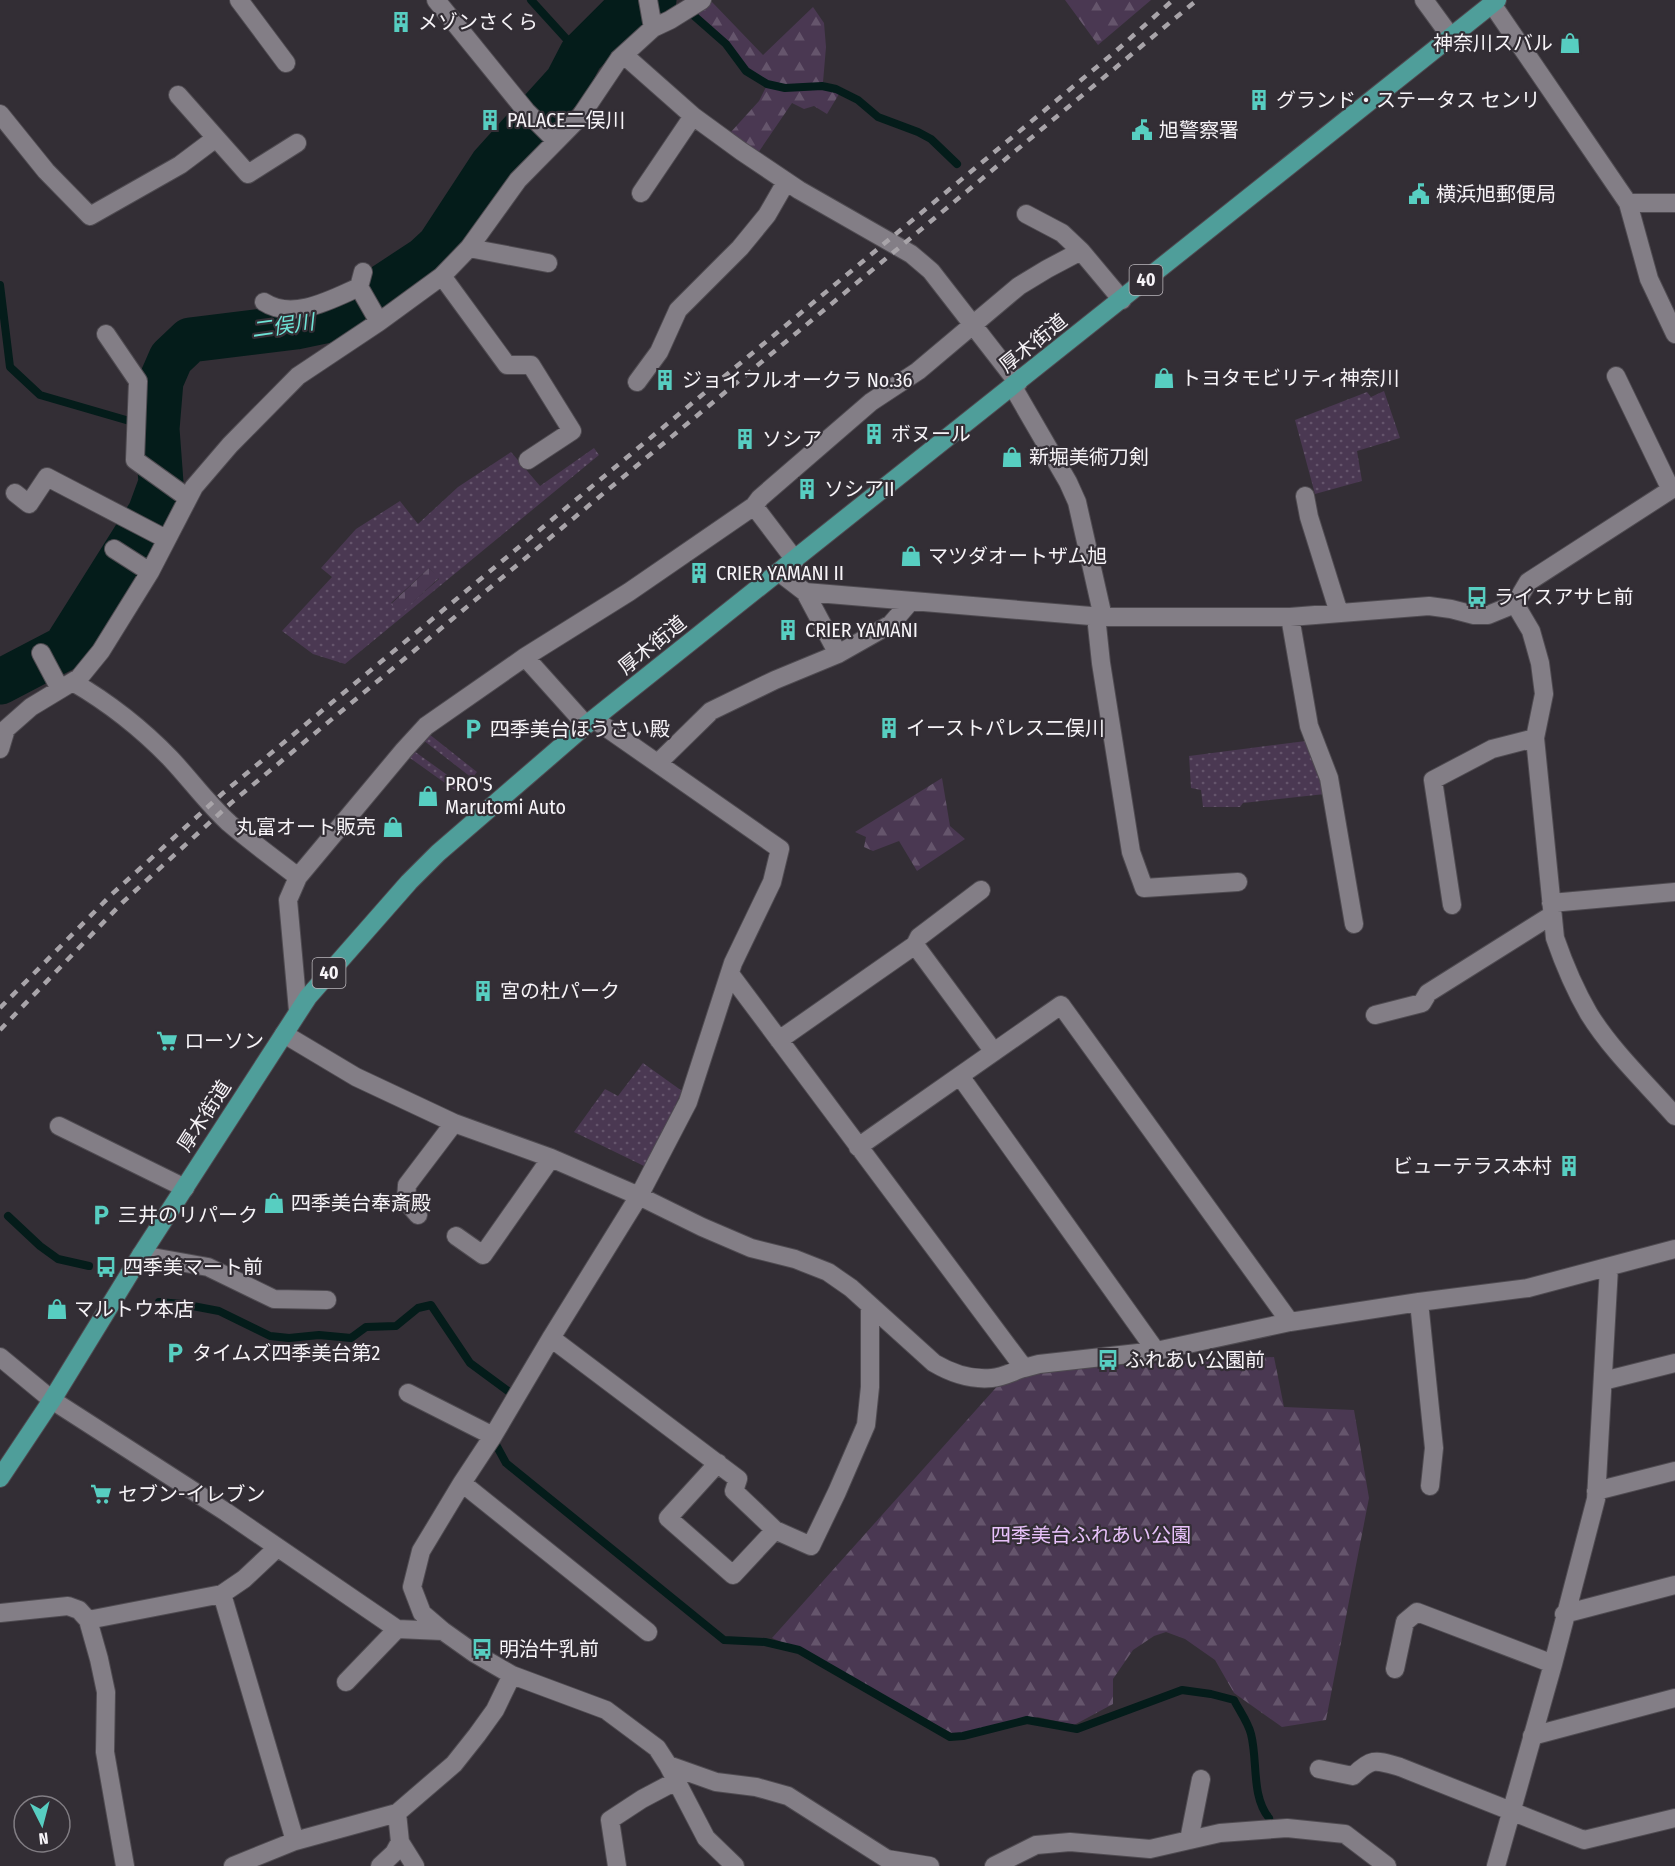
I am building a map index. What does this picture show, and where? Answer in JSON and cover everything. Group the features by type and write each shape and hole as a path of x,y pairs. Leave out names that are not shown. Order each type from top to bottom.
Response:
{"main road":[{"name":"厚木街道","path":"0,1478 52,1400 141,1255 298,1011 394,899 438,853 590,722 1495,2"}],"street":[{"path":"239,0 286,63"},
{"path":"436,0 526,111 556,141"},
{"path":"648,0 653,23"},
{"path":"0,749 3,728 62,683 79,678 101,651 184,494 194,487 230,445 298,376 377,318 442,276 469,248 518,180 580,117 619,59 653,23 670,20 702,0"},
{"path":"1424,0 1451,37"},
{"path":"1495,2 1628,204 1650,279 1675,334"},
{"path":"624,55 693,116 786,182 911,254 931,271 972,324 1016,385 1077,502 1099,616 1101,663 1131,852 1144,888 1238,882"},
{"path":"178,95 248,174 297,143"},
{"path":"0,114 46,171 90,216 180,165 216,138"},
{"path":"641,193 693,116"},
{"path":"637,382 659,352 678,310 740,248 768,215 786,182"},
{"path":"1628,204 1675,203"},
{"path":"1026,214 1062,232 1122,300"},
{"path":"469,248 549,262"},
{"path":"298,1011 288,900 298,877 426,726 525,657 629,592 754,507 760,498 871,402 918,371 1019,286 1081,251"},
{"path":"442,276 507,365 531,365 572,431 528,460"},
{"path":"264,302 280,308 313,307 362,284 377,318"},
{"path":"106,334 138,381 135,460 184,494"},
{"path":"805,592 1099,616 1290,617 1429,606 1474,615 1488,615 1515,604 1528,582 1673,489 1616,376"},
{"path":"15,493 29,504 47,477 163,537"},
{"path":"1305,496 1309,518 1339,613"},
{"path":"754,507 795,560"},
{"path":"114,549 146,569"},
{"path":"779,572 805,592 838,654"},
{"path":"658,763 711,711 782,677 838,654 891,624 910,602"},
{"path":"1515,604 1531,631 1540,663 1544,694 1535,738 1555,938 1563,962 1589,1014 1610,1043 1673,1111"},
{"path":"1290,617 1309,726 1329,778 1354,924"},
{"path":"40,653 62,683 105,701 137,726 171,759 230,824 298,877"},
{"path":"525,657 590,722 658,763 780,849 772,882 730,974 688,1102 639,1196 550,1338 422,1551 412,1587 422,1613 474,1653 512,1675 606,1710 657,1748 706,1838 735,1866"},
{"path":"1452,905 1433,780 1492,749 1535,738"},
{"path":"779,1040 915,945 919,938 981,890"},
{"path":"1375,1015 1422,1003 1428,993 1552,909 1675,892"},
{"path":"915,945 994,1052"},
{"path":"730,974 858,1147 1035,1369"},
{"path":"858,1147 1061,1005 1290,1322"},
{"path":"284,1034 356,1077 454,1123 551,1158 751,1248 795,1259 828,1272 851,1288 934,1363 949,1372 978,1378 994,1378 1035,1369 1156,1351 1290,1322 1528,1288 1675,1250"},
{"path":"960,1076 1156,1351"},
{"path":"418,1215 406,1201 407,1185 454,1123"},
{"path":"59,1126 184,1188"},
{"path":"456,1236 483,1255 551,1158"},
{"path":"141,1255 208,1267 274,1299 327,1300"},
{"path":"1496,1866 1553,1664 1564,1614 1596,1499 1609,1267"},
{"path":"1419,1302 1434,1448 1430,1486"},
{"path":"550,1338 738,1479 734,1491 776,1530 811,1546 866,1425 870,1387 870,1307"},
{"path":"0,1357 52,1400 226,1512 397,1629 443,1631"},
{"path":"1603,1381 1675,1363"},
{"path":"408,1393 493,1436"},
{"path":"718,1463 668,1518 733,1575 776,1530"},
{"path":"1596,1491 1675,1471"},
{"path":"462,1483 648,1632"},
{"path":"88,1620 222,1594 244,1579 277,1548"},
{"path":"1564,1614 1675,1585"},
{"path":"222,1594 295,1841"},
{"path":"0,1614 68,1606 80,1610 88,1620 106,1692 105,1752 125,1866"},
{"path":"1395,1670 1405,1622 1417,1612 1553,1664"},
{"path":"346,1682 397,1629"},
{"path":"233,1866 295,1841 397,1813 454,1764 495,1710 512,1675"},
{"path":"1532,1736 1675,1698"},
{"path":"1320,1768 1353,1776 1366,1763 1380,1761 1584,1840 1675,1818"},
{"path":"618,1866 610,1820 642,1799 672,1773"},
{"path":"672,1773 756,1787 788,1796 887,1859 930,1866"},
{"path":"1189,1840 1201,1779"},
{"path":"397,1813 400,1842 415,1866"},
{"path":"994,1866 1036,1845 1070,1842 1145,1857 1150,1850 1220,1833 1287,1828 1345,1834 1387,1866"},
{"path":"380,1866 394,1853 400,1842"}],"green space":[{"path":"1065,0 1151,0 1098,45"},
{"path":"712,2 763,55 813,7 824,23 826,47 823,82 842,89 827,114 814,106 804,109 792,103 758,153 730,133 759,101 769,81 747,68 728,41 697,13"},
{"path":"1384,391 1400,438 1357,451 1362,481 1315,494 1295,420 1367,392 1371,397"},
{"path":"594,448 599,455 345,664 313,654 282,631 332,577 321,568 356,529 400,501 418,524 458,487 511,452 540,486","holes":["429,568 439,579 400,613 391,603"]},
{"path":"429,568 439,578 400,614 391,604"},
{"path":"429,734 477,772 472,778 423,740"},
{"path":"1306,741 1325,794 1243,803 1240,807 1203,807 1201,790 1191,788 1189,756"},
{"path":"414,751 464,787 459,793 410,758"},
{"path":"942,778 950,826 965,839 917,871 899,841 873,851 864,847 866,837 855,832"},
{"path":"643,1063 682,1091 646,1167 574,1132 605,1089 618,1096"},
{"name":"四季美台ふれあい公園","path":"1274,1357 1284,1407 1354,1410 1369,1498 1326,1720 1282,1727 1234,1693 1215,1660 1185,1639 1166,1632 1154,1636 1133,1650 1113,1679 1113,1704 1074,1725 1038,1717 959,1737 804,1652 772,1638 1001,1382 1030,1370"}],"waterway":[{"path":"531,0 581,55"},
{"name":"二俣川","path":"0,682 65,648 150,513 161,483 157,429 161,381 171,358 190,340 296,327 334,319 425,259 439,246 492,165 567,82 581,55 625,11 654,0"},
{"path":"693,15 726,44 746,71 767,84 785,88 822,86 836,89 858,100 878,117 931,139 957,164"},
{"path":"0,285 10,367 40,395 157,429"},
{"path":"8,1216 40,1246 58,1259 89,1266"},
{"path":"159,1302 219,1311 270,1336 289,1338 319,1335 351,1338 366,1327 396,1326 418,1308 431,1305 470,1363 508,1391"},
{"path":"494,1441 506,1463 724,1640 765,1642 799,1650 950,1737 963,1736 1027,1720 1077,1729 1182,1690 1234,1700 1251,1734 1257,1789 1263,1809 1269,1818"}],"railway":[{"path":"0,1008 112,894 223,793 1116,51 1173,0"},
{"path":"0,1030 122,903 231,803 1197,0"}],"place":[{"name":"メゾンさくら","path":"401,22"},
{"name":"神奈川スバル","path":"1570,43"},
{"name":"グランド・ステータス センリ","path":"1259,100"},
{"name":"PALACE二俣川","path":"490,120"},
{"name":"旭警察署","path":"1142,130"},
{"name":"横浜旭郵便局","path":"1419,194"},
{"name":"トヨタモビリティ神奈川","path":"1164,378"},
{"name":"ジョイフルオークラ No.36","path":"665,380"},
{"name":"ボヌール","path":"874,434"},
{"name":"ソシア","path":"745,439"},
{"name":"新堀美術刀剣","path":"1012,457"},
{"name":"ソシアII","path":"807,489"},
{"name":"マツダオートザム旭","path":"911,556"},
{"name":"CRIER YAMANI II","path":"699,573"},
{"name":"ライスアサヒ前","path":"1477,597"},
{"name":"CRIER YAMANI","path":"788,630"},
{"name":"イーストパレス二俣川","path":"889,728"},
{"name":"四季美台ほうさい殿","path":"473,729"},
{"name":"PRO'S Marutomi Auto","path":"428,796"},
{"name":"丸富オート販売","path":"393,827"},
{"name":"宮の杜パーク","path":"483,991"},
{"name":"ローソン","path":"167,1041"},
{"name":"ビューテラス本村","path":"1569,1166"},
{"name":"四季美台奉斎殿","path":"274,1203"},
{"name":"三井のリパーク","path":"101,1215"},
{"name":"四季美マート前","path":"106,1267"},
{"name":"マルトウ本店","path":"57,1309"},
{"name":"タイムズ四季美台第2","path":"175,1353"},
{"name":"ふれあい公園前","path":"1108,1360"},
{"name":"セブン-イレブン","path":"101,1494"},
{"name":"明治牛乳前","path":"482,1649"}]}
